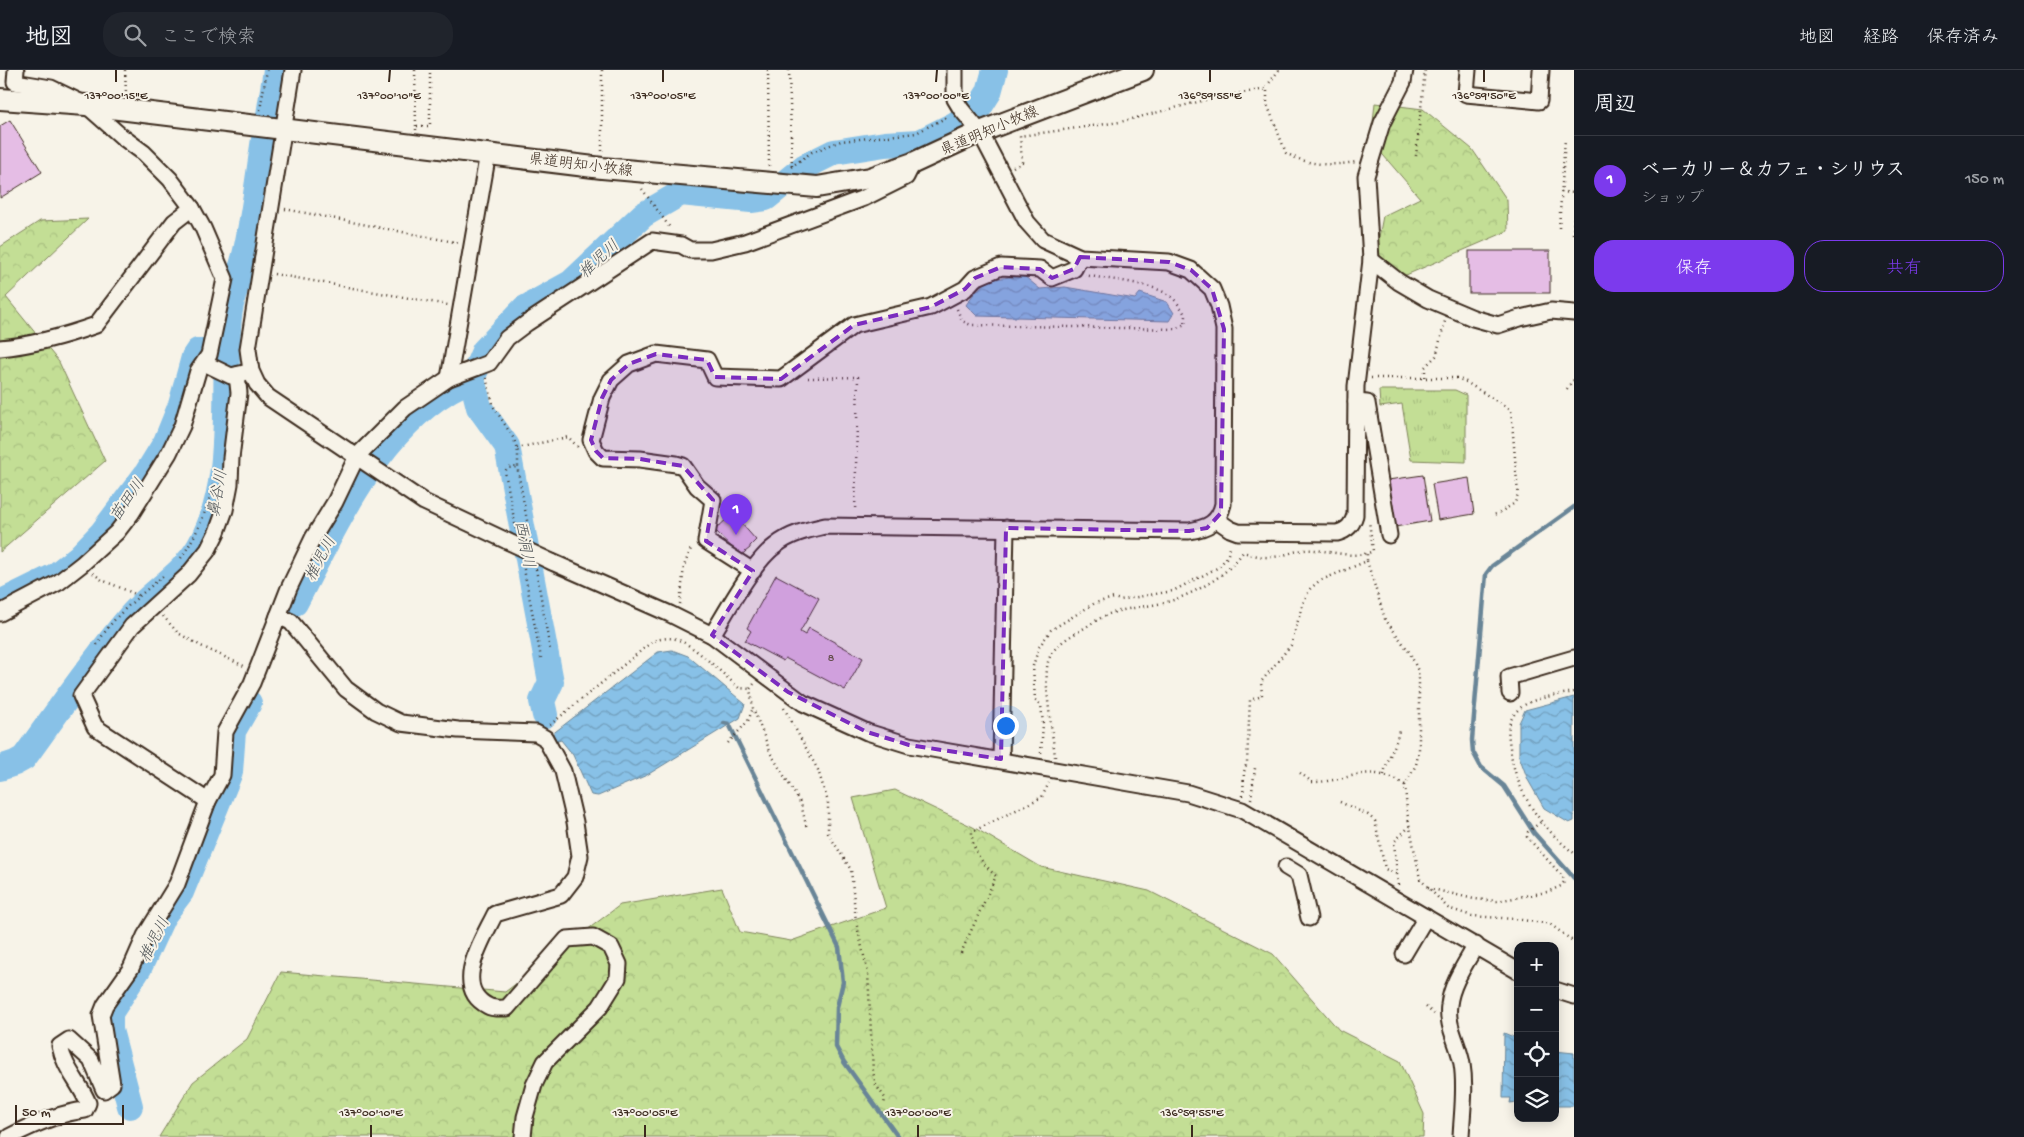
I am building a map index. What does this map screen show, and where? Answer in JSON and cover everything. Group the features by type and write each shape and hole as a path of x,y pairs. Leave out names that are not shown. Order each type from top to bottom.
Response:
{"main road":[{"name":"県道明知小牧線","path":"0,99 86,105 602,168 769,177 797,187 834,186 870,178 913,163 978,128 1143,70"}],"street":[{"path":"16,70 15,82 50,88 86,105 121,136 144,153 170,179 192,208 204,228 225,278 209,355 228,371 257,384 268,397 424,502 552,562 679,618 712,635 803,703 867,732 909,745 1188,793 1242,810 1514,969"},
{"path":"0,613 59,582 117,532 131,514 169,453 182,426 198,371 228,371 248,349 259,271 293,70"},
{"path":"712,635 753,571 774,546 796,533 825,526 1189,531 1207,528 1217,520 1221,513 1223,504 1224,329 1219,306 1212,289 1191,270 1169,262 1080,257 1043,240 1027,222 978,128 962,110 956,99 955,70"},
{"path":"1217,520 1238,532 1337,533 1349,528 1355,515 1357,378 1371,260 1366,176 1382,123 1403,82 1405,70"},
{"path":"1468,70 1466,94 1539,101 1541,70"},
{"path":"449,378 488,153"},
{"path":"9,1137 28,1127 58,1116 85,1110 88,1104 84,1092 62,1059 60,1046 69,1040 91,1060 104,1090 112,1084 101,1016 105,1005 131,968 145,936 177,884 208,801 222,775 225,732 257,670 289,588 314,538 360,459 405,408 449,378 489,363 507,338 527,322 652,241 681,245 690,250 711,250 745,242 864,198 906,176 913,163"},
{"path":"0,348 23,346 96,325 174,222 192,208"},
{"path":"753,571 706,541 713,500 697,486 683,466 640,458 603,458 596,451 591,440 602,398 611,380 629,364 656,354 707,360 715,378 781,379 854,325 931,307 965,289 975,278 1001,267 1040,269 1052,278 1074,269 1080,257"},
{"path":"1371,260 1399,282 1428,299 1473,318 1498,325 1551,311 1574,312"},
{"path":"208,801 96,727 81,696 132,626 188,575 208,550 220,525 230,484 231,458 239,393 228,371"},
{"path":"1356,402 1367,402 1389,535"},
{"path":"1001,760 1006,528"},
{"path":"278,616 291,622 346,689 376,711 401,723 458,730 536,733 545,738 563,771 575,822 580,856 575,877 561,896 495,914 471,965 471,985 477,998 489,1007 507,1008 567,939 593,937 611,947 618,964 618,978 600,1007 545,1062 534,1085 525,1117 523,1137"},
{"path":"1510,693 1509,677 1574,658"},
{"path":"1286,867 1299,875 1309,918"},
{"path":"1404,954 1426,917"},
{"path":"1461,1137 1464,1082 1462,1062 1449,1020 1449,1004 1456,981 1476,945"},
{"path":"1559,991 1574,996"}],"path":[{"path":"125,70 127,110"},
{"path":"257,126 266,70"},
{"path":"415,70 416,131"},
{"path":"416,126 430,126 430,70"},
{"path":"602,70 602,168"},
{"path":"768,70 769,177"},
{"path":"789,70 792,167"},
{"path":"1279,70 1267,86 1267,104 1286,153 1302,162 1321,164 1340,165 1370,160"},
{"path":"1416,156 1424,70"},
{"path":"1002,172 1022,162 1020,136 1120,122 1217,97 1267,89"},
{"path":"786,169 792,167 812,152 841,141 916,133 962,110"},
{"path":"1559,228 1565,139"},
{"path":"1561,192 1574,193"},
{"path":"653,203 662,214"},
{"path":"270,206 472,246"},
{"path":"1573,234 1574,216"},
{"path":"259,271 462,307"},
{"path":"965,289 957,309 962,322 971,326 1175,328 1184,324 1186,316 1177,302 1168,294 1139,285 1067,272"},
{"path":"1425,377 1425,368 1436,356 1447,307"},
{"path":"489,363 485,375 494,407 514,439 517,448 518,467 532,546"},
{"path":"781,379 858,377 855,526"},
{"path":"1357,378 1457,378 1510,410 1518,494 1515,503 1497,514 1491,515"},
{"path":"1567,390 1574,380"},
{"path":"517,448 568,437 582,454"},
{"path":"507,468 518,467"},
{"path":"178,562 196,533 204,515 215,473"},
{"path":"679,618 684,566 694,542"},
{"path":"1039,766 1043,742 1043,724 1041,705 1035,700 1033,666 1044,637 1051,630 1095,604 1114,598 1120,600 1148,594 1165,593 1211,572 1224,562 1232,543 1238,543"},
{"path":"1241,548 1243,552"},
{"path":"1367,554 1367,561 1385,619 1410,653 1419,680 1419,750 1416,766 1405,785 1420,880 1448,908 1472,916 1550,924 1574,942"},
{"path":"1242,810 1244,772 1247,762 1250,700 1262,696 1261,682 1291,645 1303,602 1310,589 1326,578 1367,561"},
{"path":"82,564 102,580 140,596"},
{"path":"535,565 550,650"},
{"path":"97,645 116,619 169,571"},
{"path":"961,953 996,876 975,851 972,832 1042,797 1056,770 1047,680 1048,662 1062,641 1110,614 1178,599 1224,574"},
{"path":"154,606 178,633 251,670 257,670"},
{"path":"539,735 653,641 663,638 675,638 686,644 739,688 750,690"},
{"path":"762,673 750,690 753,708 771,754 801,804 807,829"},
{"path":"788,692 784,709 818,770 828,802 828,833 851,870 856,922 868,973 873,1072 876,1086 885,1098 884,1106"},
{"path":"1574,692 1529,702 1516,712 1507,727 1514,770 1531,808 1540,822 1559,842 1574,853"},
{"path":"728,743 748,721 753,708"},
{"path":"1384,775 1385,768 1398,740 1399,730"},
{"path":"1242,810 1251,799 1254,768"},
{"path":"1300,773 1312,782 1340,780 1361,773 1384,775 1405,785"},
{"path":"1340,802 1368,815 1374,821 1378,830 1382,861 1385,868 1397,874"},
{"path":"1427,888 1474,899 1497,901 1547,892 1561,886 1564,882 1563,877 1527,837 1528,832 1540,822"},
{"path":"1399,902 1394,842 1410,826"},
{"path":"1568,849 1574,847"}],"highlighted area":[{"path":"1080,257 1169,262 1191,270 1212,289 1224,329 1221,513 1207,528 1189,531 1006,528 1001,759 909,745 867,732 788,692 712,635 753,571 706,541 713,500 683,466 640,459 603,458 596,451 591,440 602,398 611,380 629,364 656,354 707,360 715,377 781,379 854,325 931,307 965,289 975,278 1001,267 1040,269 1052,278 1074,269"}],"green space":[{"path":"1375,103 1423,109 1472,149 1507,200 1508,231 1406,275 1375,258 1383,216 1420,198 1371,141"},
{"path":"88,219 6,297 59,362 105,461 0,552 0,247 40,221"},
{"path":"1379,390 1455,390 1466,395 1466,462 1411,460 1402,404 1380,407"},
{"path":"895,790 973,827 1041,867 1149,891 1273,954 1339,1030 1400,1061 1424,1114 1423,1137 159,1137 193,1082 247,1039 281,972 505,992 620,905 722,888 740,932 791,941 886,908 853,798"}],"water":[{"path":"1024,276 1040,289 1065,287 1135,299 1140,293 1167,302 1174,313 1169,321 977,316 966,305 979,289 990,281"},
{"path":"672,650 688,656 745,704 740,718 647,775 598,796 591,795 573,755 561,740 555,742 551,735 658,652"},
{"path":"1574,697 1574,821 1569,823 1544,808 1528,780 1519,756 1519,723 1525,710"},
{"path":"1504,1033 1514,1037 1514,1102 1510,1103 1511,1098 1503,1098"},
{"path":"1559,1051 1574,1053 1574,1106 1559,1106"}],"building":[{"path":"10,120 42,172 0,198 0,126"},
{"path":"1469,251 1550,251 1550,293 1469,293"},
{"path":"1423,475 1430,521 1395,527 1388,480"},
{"path":"1469,478 1474,514 1438,520 1432,484"},
{"path":"730,516 736,523 741,523 756,540 740,556 715,530"},
{"path":"776,575 819,598 800,632 805,635 809,628 863,658 845,690 785,658 783,661 745,641 751,631 747,628"}],"waterway":[{"name":"鼻谷川","path":"269,115 276,70"},
{"name":"椎児川","path":"295,603 358,486 377,458 398,433 422,410 451,389 472,379 484,351 524,309 571,283 643,215 681,193 751,200 766,198 804,167 834,152 885,144 920,142 954,125 979,108 989,92 995,70"},
{"name":"鼻谷川","path":"0,768 24,758 128,619 175,576 192,557 199,547 211,521 219,493 224,464 227,345 230,309 248,241 264,139"},
{"name":"苗田川","path":"0,603 55,576 79,557 102,533 147,473 166,442 181,405 194,357 198,351"},
{"name":"西洞川","path":"472,379 479,407 507,446 551,682 542,701 545,715"},
{"path":"1574,507 1492,566 1486,574 1472,740 1473,752 1481,767 1504,786 1534,833 1574,878"},
{"name":"椎児川","path":"130,1106 110,1030 110,1013 139,968 163,916 181,892 230,772 233,731 249,703"},
{"path":"724,723 729,724 839,947 843,982 837,1007 836,1047 844,1062 898,1137"}],"place":[{"name":"ベーカリー＆カフェ・シリウス","path":"736,535"}]}
